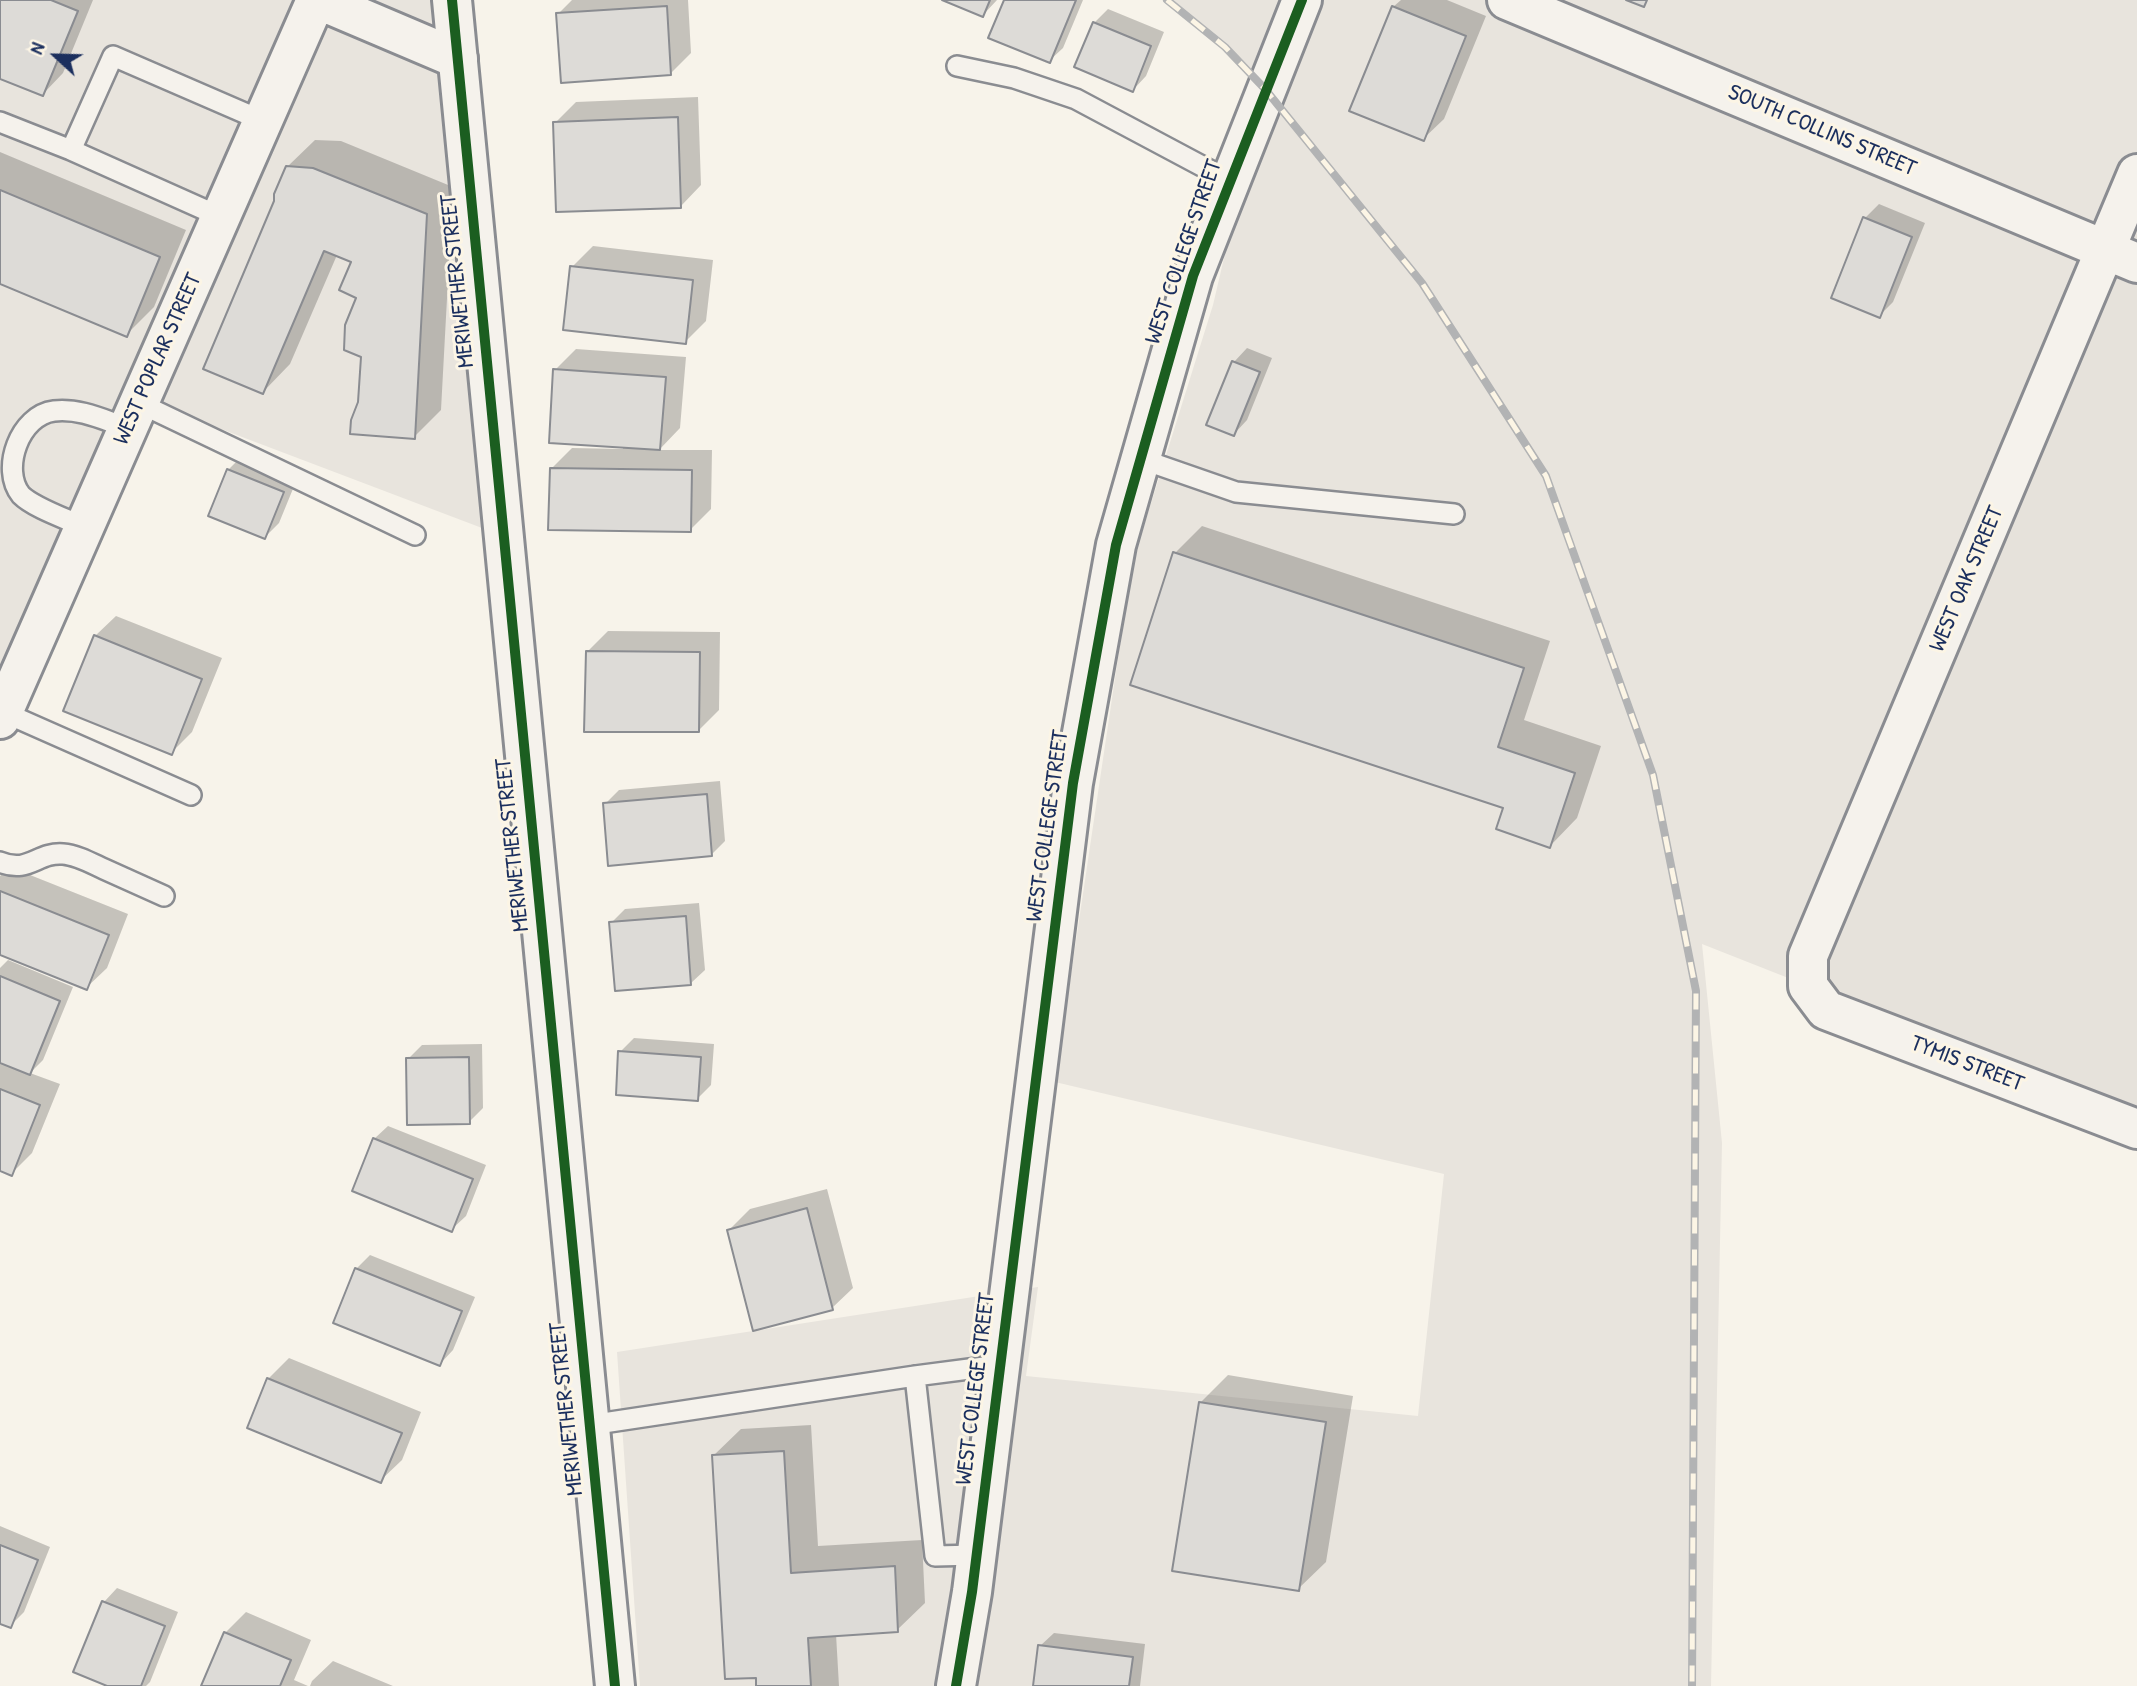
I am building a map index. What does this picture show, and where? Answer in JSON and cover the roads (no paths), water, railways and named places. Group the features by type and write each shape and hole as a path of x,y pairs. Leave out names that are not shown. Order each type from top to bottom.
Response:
{"street":[{"path":"318,0 458,59"},
{"name":"WEST POPLAR STREET","path":"2,715 318,0"},
{"name":"MERIWETHER STREET","path":"452,0 615,1686"},
{"name":"WEST COLLEGE STREET","path":"956,1686 976,1555 1073,783 1116,545 1193,276 1301,0"},
{"name":"SOUTH COLLINS STREET","path":"1507,0 2121,256"},
{"name":"WEST OAK STREET","path":"1808,986 1808,956 2121,256 2137,174"},
{"name":"TYMIS STREET","path":"1808,986 1826,1010 2137,1129"}],"lane":[{"path":"71,149 113,55 263,121"},
{"path":"957,66 1014,78 1076,99 1230,181"},
{"path":"0,122 71,149 221,217"},
{"path":"84,527 21,495 10,479 9,460 20,434 39,415 52,411 71,411 133,416 415,535"},
{"path":"1141,459 1236,492 1454,514"},
{"path":"2,715 191,795"},
{"path":"0,862 12,867 60,854 76,857 164,896"},
{"path":"590,1425 915,1376 1000,1366"},
{"path":"915,1376 935,1556 976,1555"}],"railway":[{"path":"1167,0 1225,47 1265,89 1422,283 1546,476 1653,775 1696,991 1692,1686"}]}
